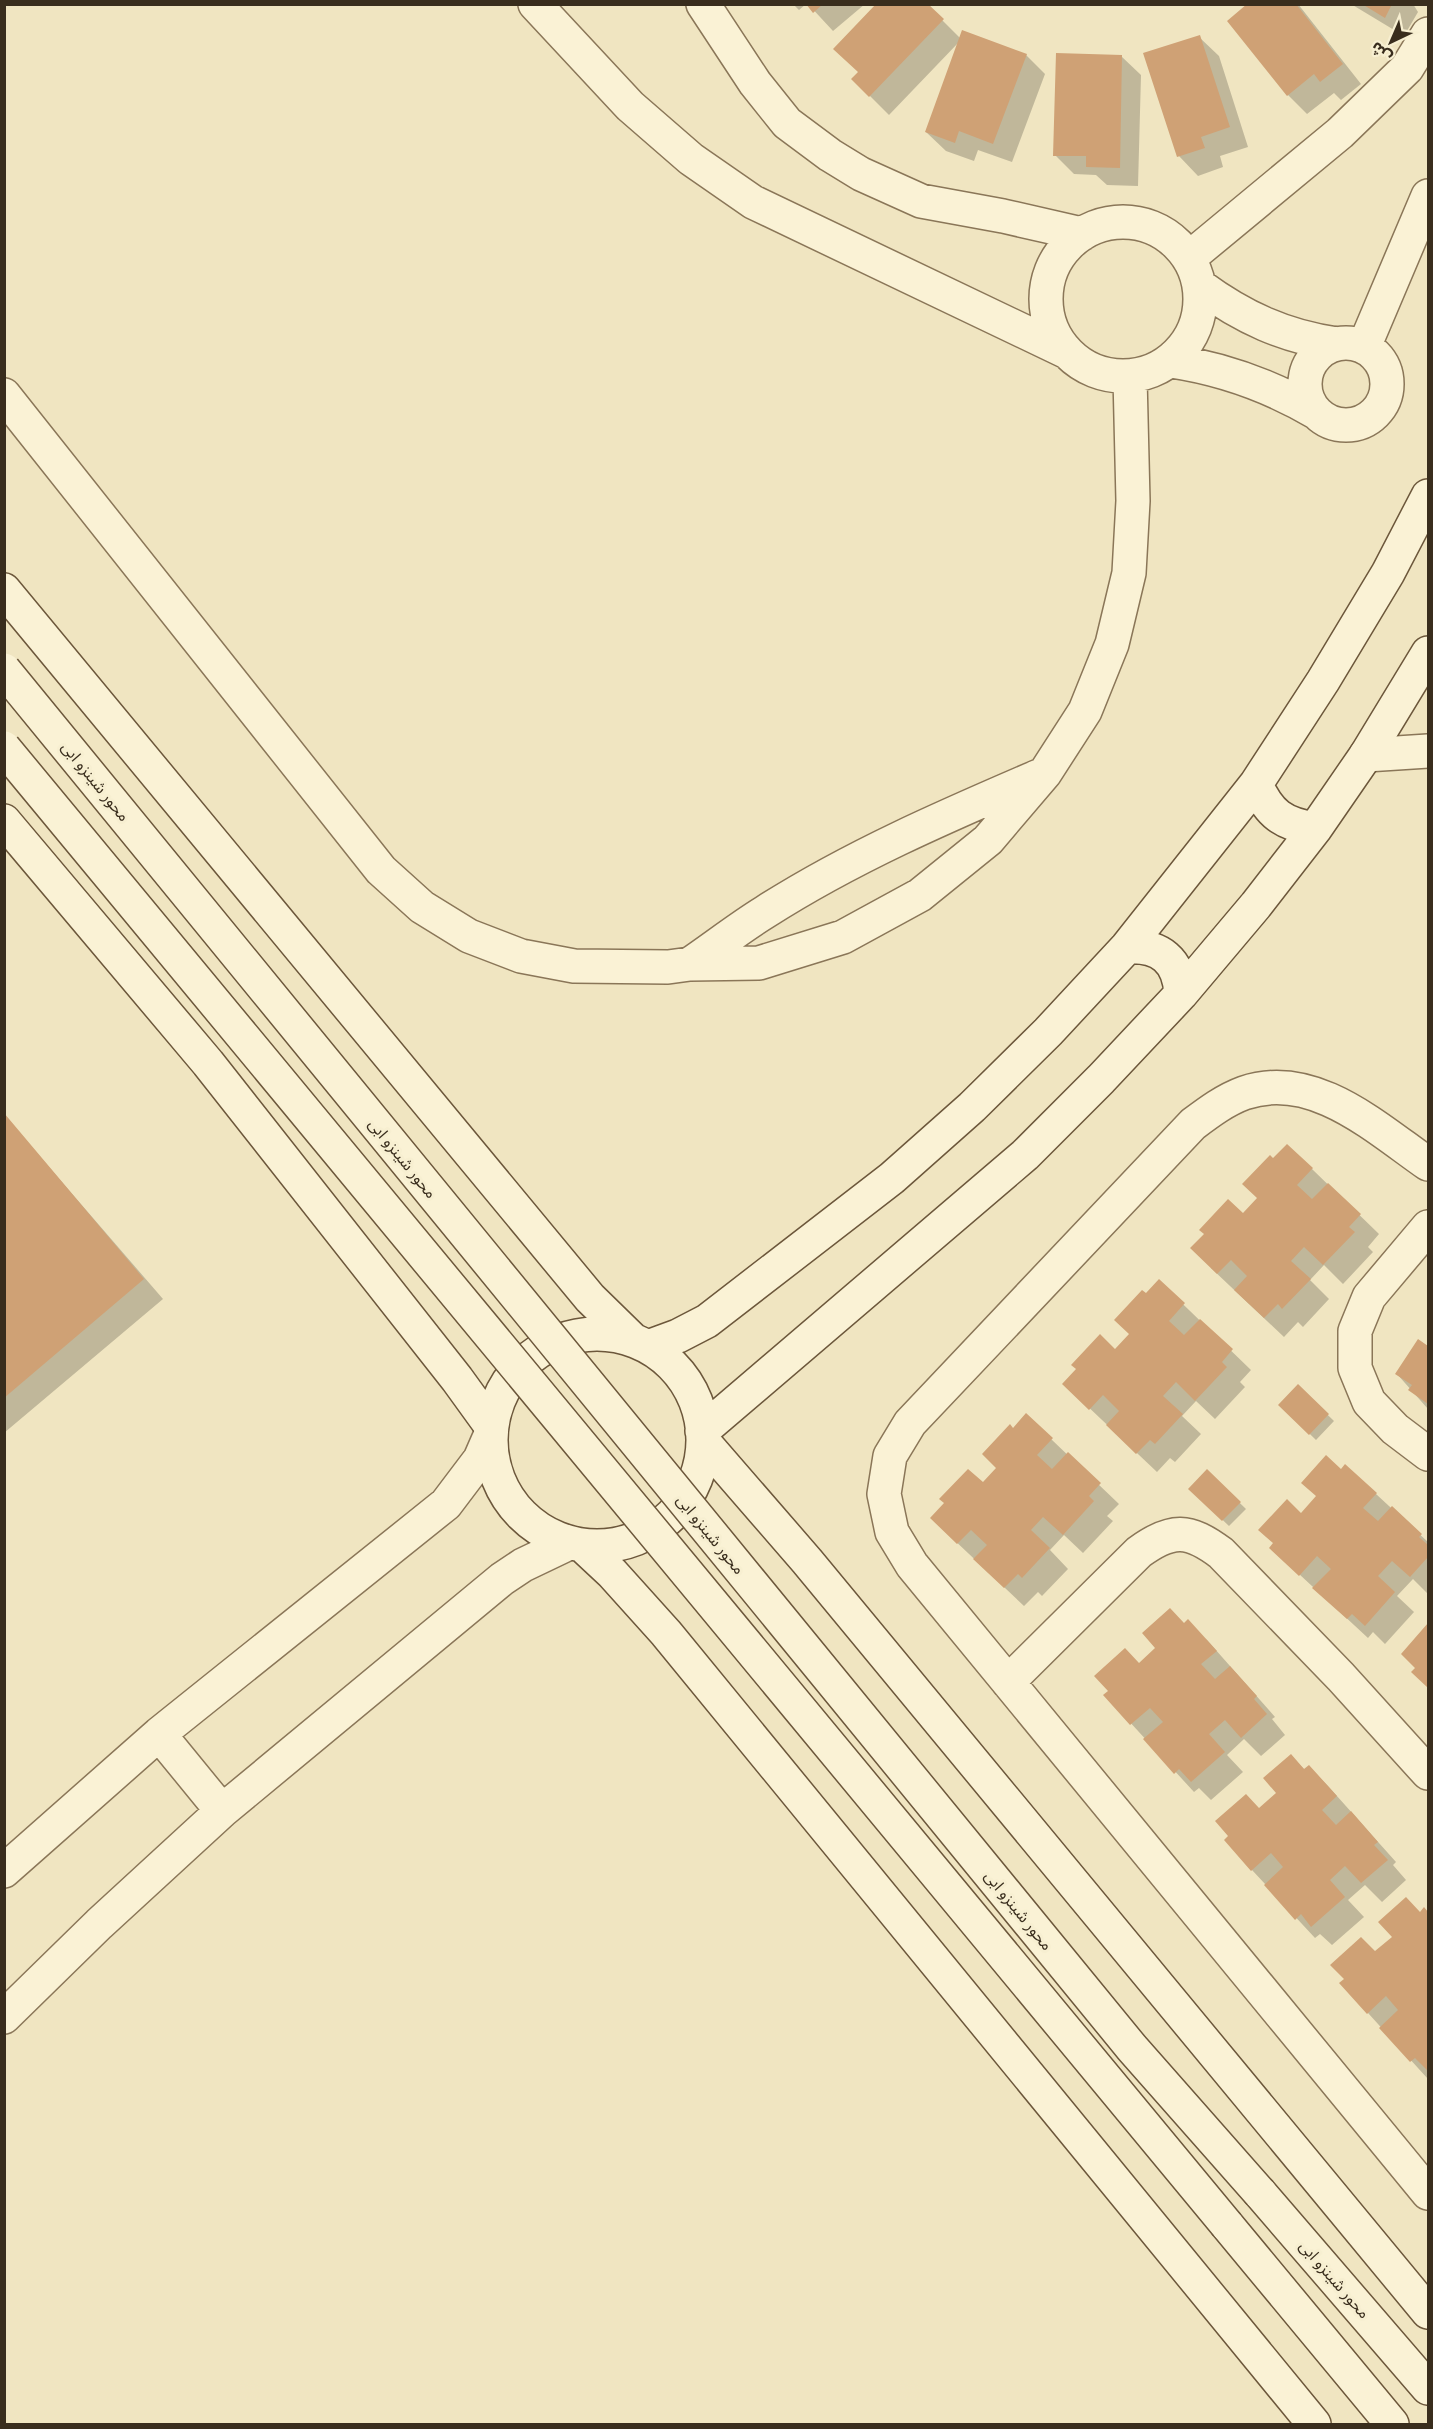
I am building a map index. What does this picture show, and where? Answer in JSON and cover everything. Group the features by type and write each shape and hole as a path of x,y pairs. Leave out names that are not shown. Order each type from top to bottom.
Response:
{"street":[{"path":"535,4 630,106 691,159 753,202 1067,352 1085,367 1107,375 1130,376 1152,372 1171,361 1185,346 1196,327 1200,307 1194,272"},
{"path":"703,4 755,83 787,123 861,174 921,201 1082,234"},
{"path":"1194,272 1407,68 1428,34"},
{"path":"1351,346 1428,196"},
{"path":"1067,352 1052,330 1046,303 1049,276 1062,252 1082,234 1100,225 1120,222 1140,224 1159,231 1176,242 1194,272 1233,309 1278,331 1308,340 1351,346 1374,354 1382,365 1387,390 1376,412 1365,420 1340,425 1328,421 1290,397 1232,374 1171,361"},
{"path":"1317,413 1309,401 1305,387 1306,372 1313,359 1324,349 1351,346"},
{"path":"4,395 381,870 422,907 469,936 521,956 574,966 668,967 690,964 759,963 843,937 929,888 988,840 1045,773 1089,702 1112,644 1129,573 1133,501 1130,376"},
{"path":"4,1871 159,1734 446,1504 475,1466 491,1431 496,1405 505,1386 517,1369 532,1355 550,1344 570,1337 591,1334 612,1335 640,1343 678,1336 707,1321 892,1178 980,1099 1048,1032 1127,947 1256,784 1323,681 1388,573 1428,496"},
{"path":"4,590 590,1298 640,1343 665,1359 691,1391 699,1411 703,1436 700,1463 693,1485 682,1504 667,1520 648,1533 627,1542 605,1546 576,1544 548,1534 528,1521 512,1503 496,1471 491,1431 457,1379 208,1064 4,821"},
{"path":"703,1436 1024,1155 1101,1079 1181,994 1256,905 1315,829 1366,755 1428,653"},
{"name":"محور شينزو ابى","path":"4,670 1132,2048 1428,2388"},
{"path":"4,748 1392,2424"},
{"path":"1366,755 1428,751"},
{"path":"690,964 765,912 863,856 1045,773"},
{"path":"1256,784 1264,802 1277,816 1295,826 1315,829"},
{"path":"1127,947 1141,946 1154,949 1166,956 1175,967 1180,980 1181,994"},
{"path":"1428,1164 1354,1114 1310,1092 1280,1088 1245,1093 1223,1103 1193,1124 910,1423 890,1456 884,1494 892,1532 912,1565 1428,2193"},
{"path":"1428,1227 1369,1297 1354,1331 1354,1368 1369,1402 1395,1429 1428,1454"},
{"path":"703,1436 1428,2312"},
{"path":"1008,1682 1139,1552 1158,1538 1180,1534 1203,1539 1221,1552 1341,1677 1428,1773"},
{"path":"4,2018 99,1924 222,1811 502,1579 523,1565 576,1544"},
{"path":"576,1544 633,1595 666,1633 1314,2424"},
{"path":"159,1734 222,1811"}],"building":[{"path":"806,4 823,4 813,13"},
{"path":"876,4 928,4 944,19 869,97 851,79 858,72 833,49"},
{"path":"1247,4 1296,4 1343,64 1320,82 1314,74 1287,96 1227,21"},
{"path":"1362,4 1392,4 1385,18"},
{"path":"962,30 1027,54 993,144 959,131 955,143 925,132"},
{"path":"1200,35 1230,127 1201,137 1205,148 1177,157 1143,53"},
{"path":"1056,53 1122,55 1120,168 1086,167 1086,156 1053,156"},
{"path":"4,1113 144,1279 4,1398"},
{"path":"1287,1144 1313,1168 1297,1185 1312,1199 1328,1183 1361,1214 1349,1227 1355,1232 1323,1265 1304,1247 1291,1261 1311,1279 1282,1309 1278,1304 1264,1318 1234,1290 1247,1276 1231,1260 1217,1274 1190,1248 1204,1234 1199,1230 1228,1199 1243,1213 1257,1198 1242,1184 1270,1155 1273,1158"},
{"path":"1159,1279 1185,1303 1169,1321 1184,1335 1200,1319 1233,1349 1222,1362 1227,1367 1195,1401 1176,1382 1163,1396 1183,1414 1155,1444 1150,1440 1136,1454 1106,1425 1119,1411 1103,1395 1089,1410 1062,1384 1076,1369 1071,1365 1100,1334 1115,1349 1129,1334 1114,1320 1142,1290 1146,1293"},
{"path":"1418,1339 1428,1346 1428,1404 1408,1390 1412,1385 1395,1374"},
{"path":"1298,1384 1329,1414 1309,1435 1278,1405"},
{"path":"1026,1413 1053,1438 1037,1455 1052,1469 1068,1452 1101,1483 1089,1496 1094,1501 1063,1535 1043,1517 1031,1530 1050,1548 1022,1578 1018,1574 1004,1588 973,1559 987,1545 971,1530 957,1544 930,1518 944,1503 939,1499 968,1469 983,1482 996,1468 982,1454 1010,1424 1013,1428"},
{"path":"1326,1455 1341,1469 1345,1464 1377,1493 1363,1508 1378,1521 1392,1506 1422,1534 1419,1537 1428,1545 1428,1557 1410,1577 1392,1561 1378,1576 1395,1592 1365,1626 1352,1614 1347,1619 1312,1588 1331,1569 1317,1556 1299,1576 1269,1548 1273,1543 1258,1530 1287,1499 1301,1513 1316,1496 1301,1483"},
{"path":"1207,1469 1241,1502 1222,1521 1188,1489"},
{"path":"1170,1608 1184,1623 1188,1619 1217,1651 1201,1664 1215,1679 1230,1666 1257,1696 1254,1699 1267,1714 1241,1738 1225,1720 1209,1734 1225,1752 1191,1782 1179,1769 1174,1774 1143,1739 1163,1722 1150,1708 1130,1725 1103,1695 1108,1691 1094,1676 1125,1648 1139,1663 1155,1648 1142,1633"},
{"path":"1428,1623 1428,1688 1411,1672 1415,1668 1401,1654"},
{"path":"1291,1754 1304,1769 1309,1765 1337,1796 1322,1810 1336,1825 1351,1811 1378,1842 1374,1845 1388,1860 1361,1883 1345,1866 1330,1880 1345,1897 1311,1927 1301,1914 1295,1920 1264,1885 1283,1867 1271,1853 1251,1871 1224,1840 1228,1836 1215,1821 1246,1794 1259,1808 1276,1793 1263,1778"},
{"path":"1406,1897 1420,1912 1424,1907 1428,1912 1427,2070 1415,2058 1410,2062 1379,2028 1398,2010 1386,1996 1367,2014 1339,1983 1344,1979 1330,1965 1361,1937 1375,1951 1392,1937 1378,1922"}]}
